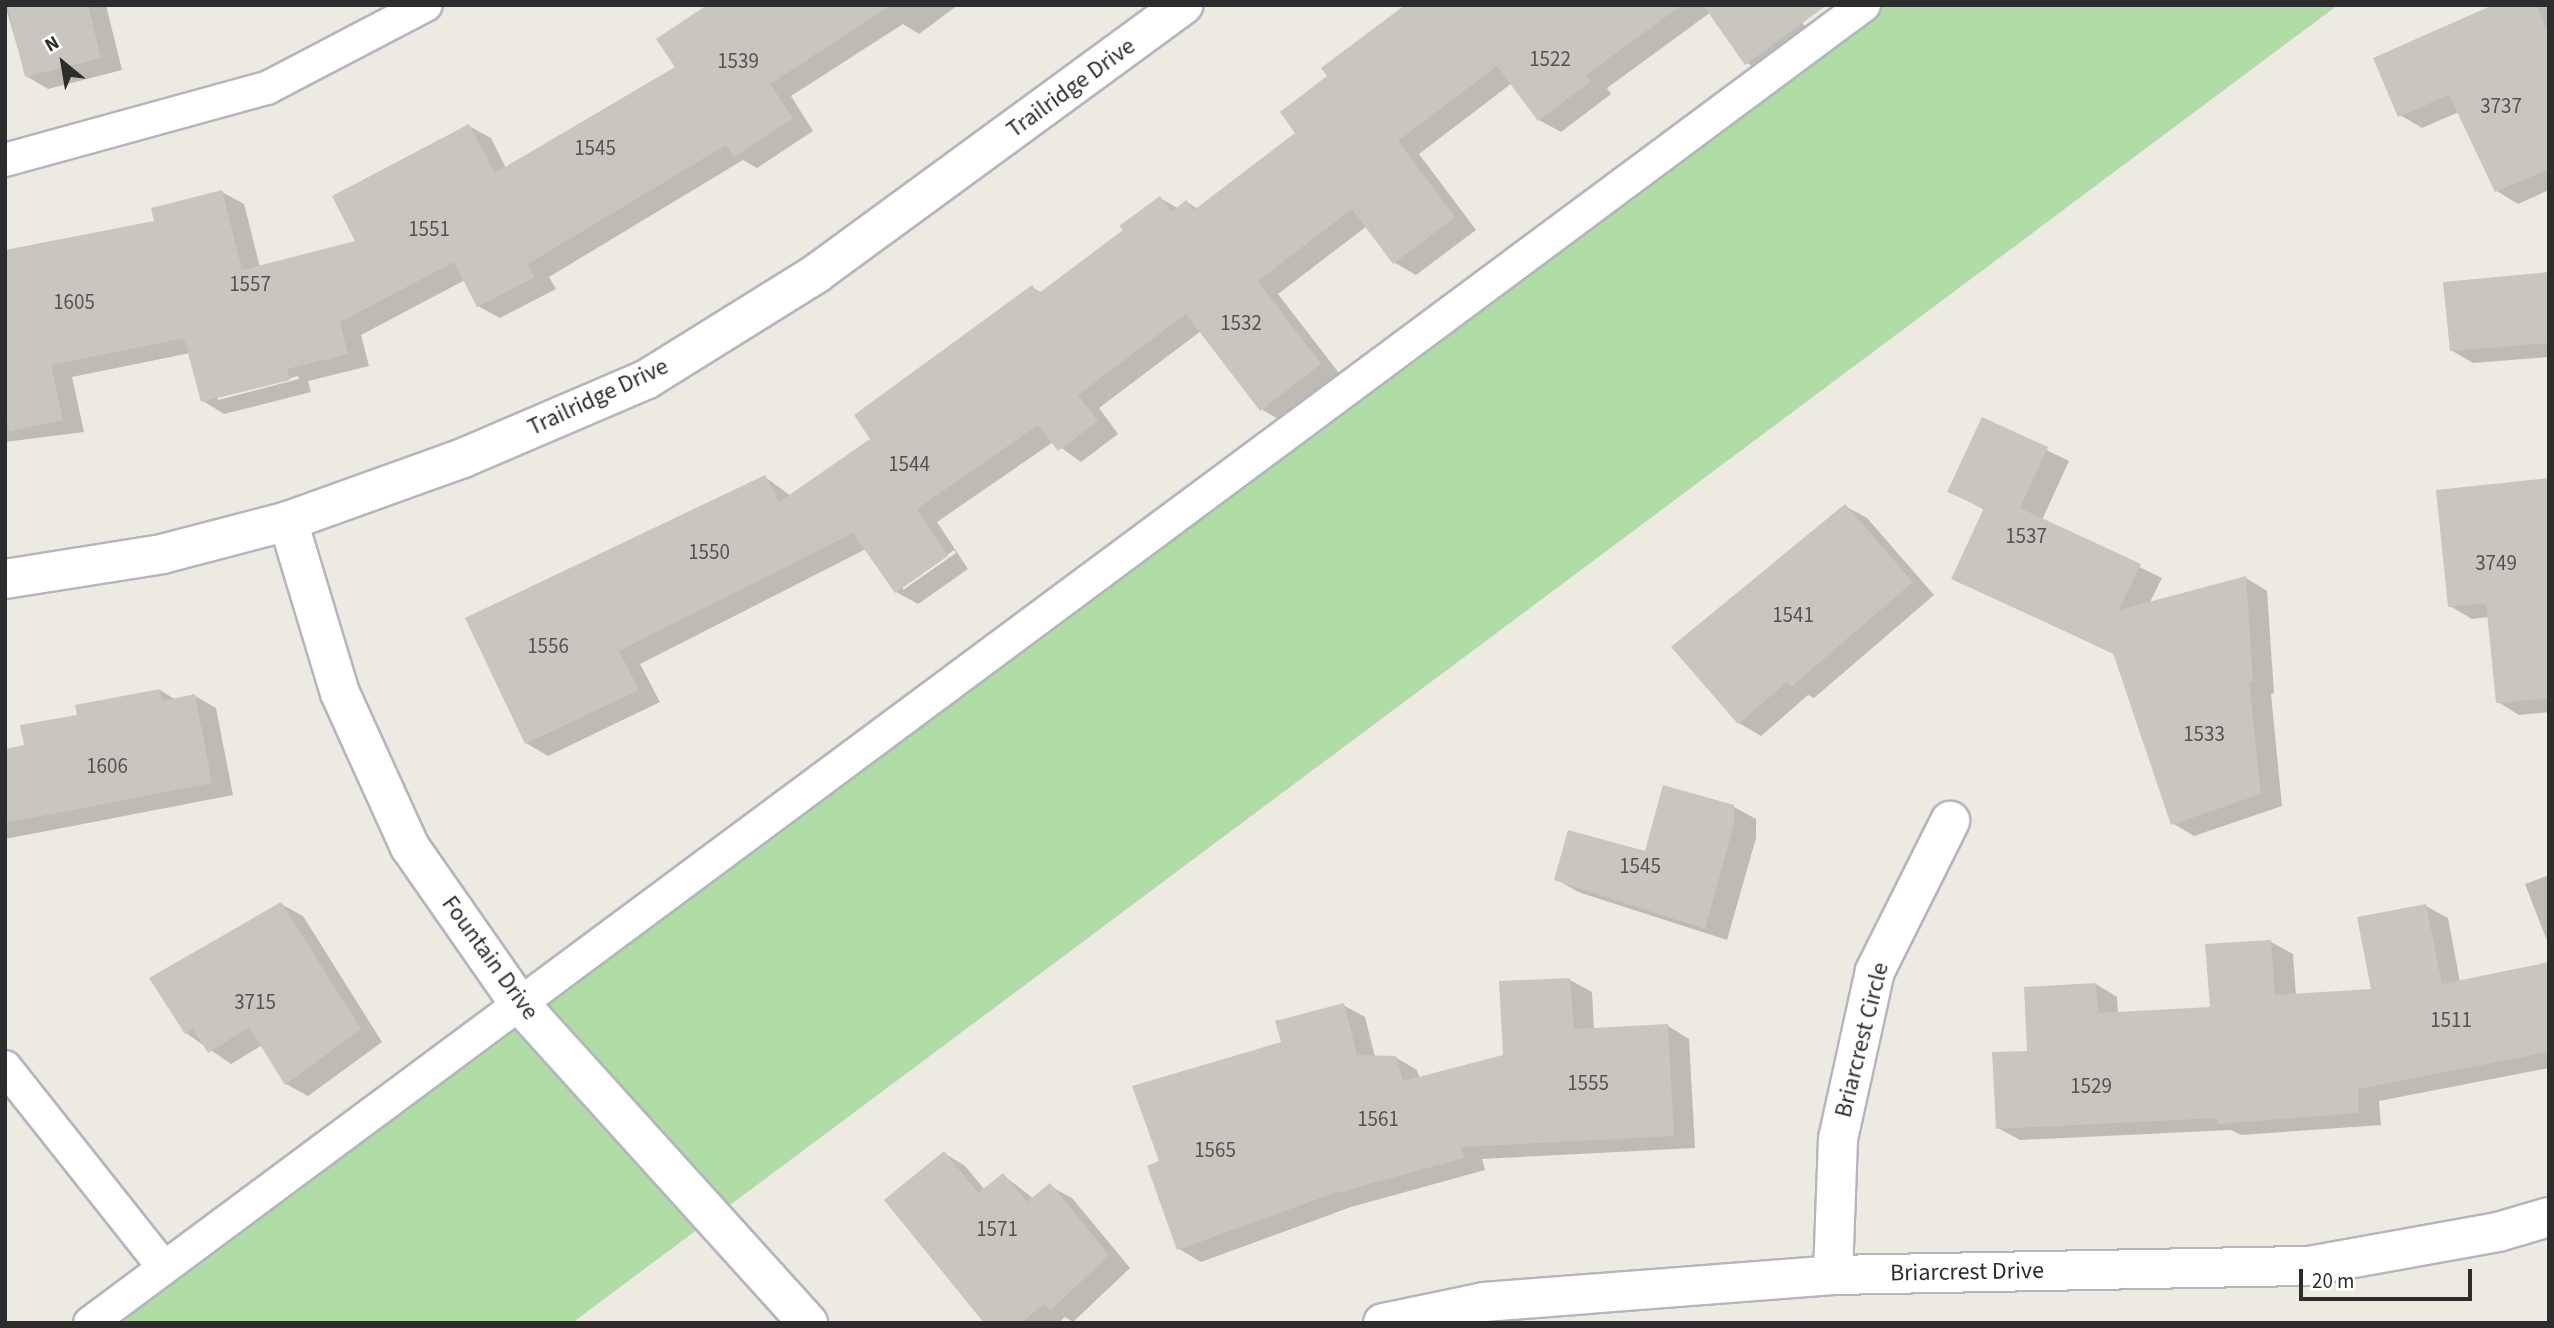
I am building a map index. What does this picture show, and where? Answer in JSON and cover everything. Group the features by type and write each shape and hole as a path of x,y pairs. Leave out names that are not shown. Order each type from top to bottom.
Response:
{"street":[{"name":"Trailridge Drive","path":"5,579 162,554 288,521 463,458 647,379 817,273 1184,5"},
{"name":"Fountain Drive","path":"288,521 340,693 410,847 518,1002 808,1323"},
{"name":"Briarcrest Circle","path":"1833,1275 1838,1139 1875,971 1950,821"},
{"name":"Briarcrest Drive","path":"1383,1323 1484,1302 1833,1275 2309,1266 2498,1232 2549,1217"}],"lane":[{"path":"5,160 267,88 426,5"},
{"path":"90,1323 518,1002 1864,5"},
{"path":"5,1067 163,1266"}],"green space":[{"path":"1883,5 2338,5 572,1323 108,1323"}],"building":[{"path":"7,5 88,5 101,58 25,77"},
{"path":"707,5 891,5 770,84 793,118 734,157 726,145 528,264 535,277 477,307 454,262 340,322 348,354 287,369 290,380 201,402 184,338 51,365 63,420 9,431 5,405 5,250 154,221 151,208 222,190 242,270 355,241 332,196 469,124 495,173 675,67 656,39"},
{"path":"1405,5 1682,5 1586,75 1591,81 1538,121 1497,66 1398,141 1455,217 1393,264 1352,209 1258,281 1321,364 1260,411 1186,314 1078,395 1098,421 1058,451 1038,425 917,509 948,556 895,593 853,533 619,651 639,690 525,744 465,618 765,475 779,502 870,439 854,415 1032,285 1039,293 1123,230 1119,226 1160,196 1172,212 1186,200 1194,210 1295,133 1280,112 1327,76 1321,68"},
{"path":"1703,5 1827,5 1745,65"},
{"path":"2493,5 2536,5 2549,35 2549,169 2495,192 2449,95 2398,117 2373,58"},
{"path":"2549,272 2549,343 2450,351 2443,282"},
{"path":"1982,417 2048,447 2020,508 2141,564 2119,610 2246,576 2253,681 2249,682 2261,794 2171,825 2113,653 1951,579 1984,508 1947,492"},
{"path":"2549,478 2549,698 2496,703 2486,603 2448,607 2436,490"},
{"path":"1845,504 1913,582 1791,687 1787,682 1738,724 1671,647"},
{"path":"160,689 162,701 195,694 212,783 5,823 5,749 24,745 20,725 77,715 75,705"},
{"path":"1663,785 1734,805 1734,824 1705,929 1554,880 1568,830 1645,851"},
{"path":"281,902 361,1029 285,1085 249,1027 208,1053 193,1029 185,1034 149,978"},
{"path":"2426,904 2442,984 2549,962 2549,1052 2358,1089 2359,1113 2218,1124 2217,1118 1996,1129 1992,1052 2027,1051 2024,987 2096,983 2098,1013 2210,1007 2205,944 2271,940 2275,995 2371,989 2357,917"},
{"path":"1570,978 1574,1029 1668,1024 1674,1136 1461,1147 1464,1158 1329,1195 1177,1250 1147,1166 1159,1161 1132,1086 1281,1042 1275,1021 1344,1003 1357,1055 1396,1056 1403,1081 1503,1055 1499,981"},
{"path":"944,1151 978,1193 1003,1173 1027,1202 1050,1183 1109,1255 1050,1311 1044,1304 1021,1323 984,1323 884,1200"}]}
